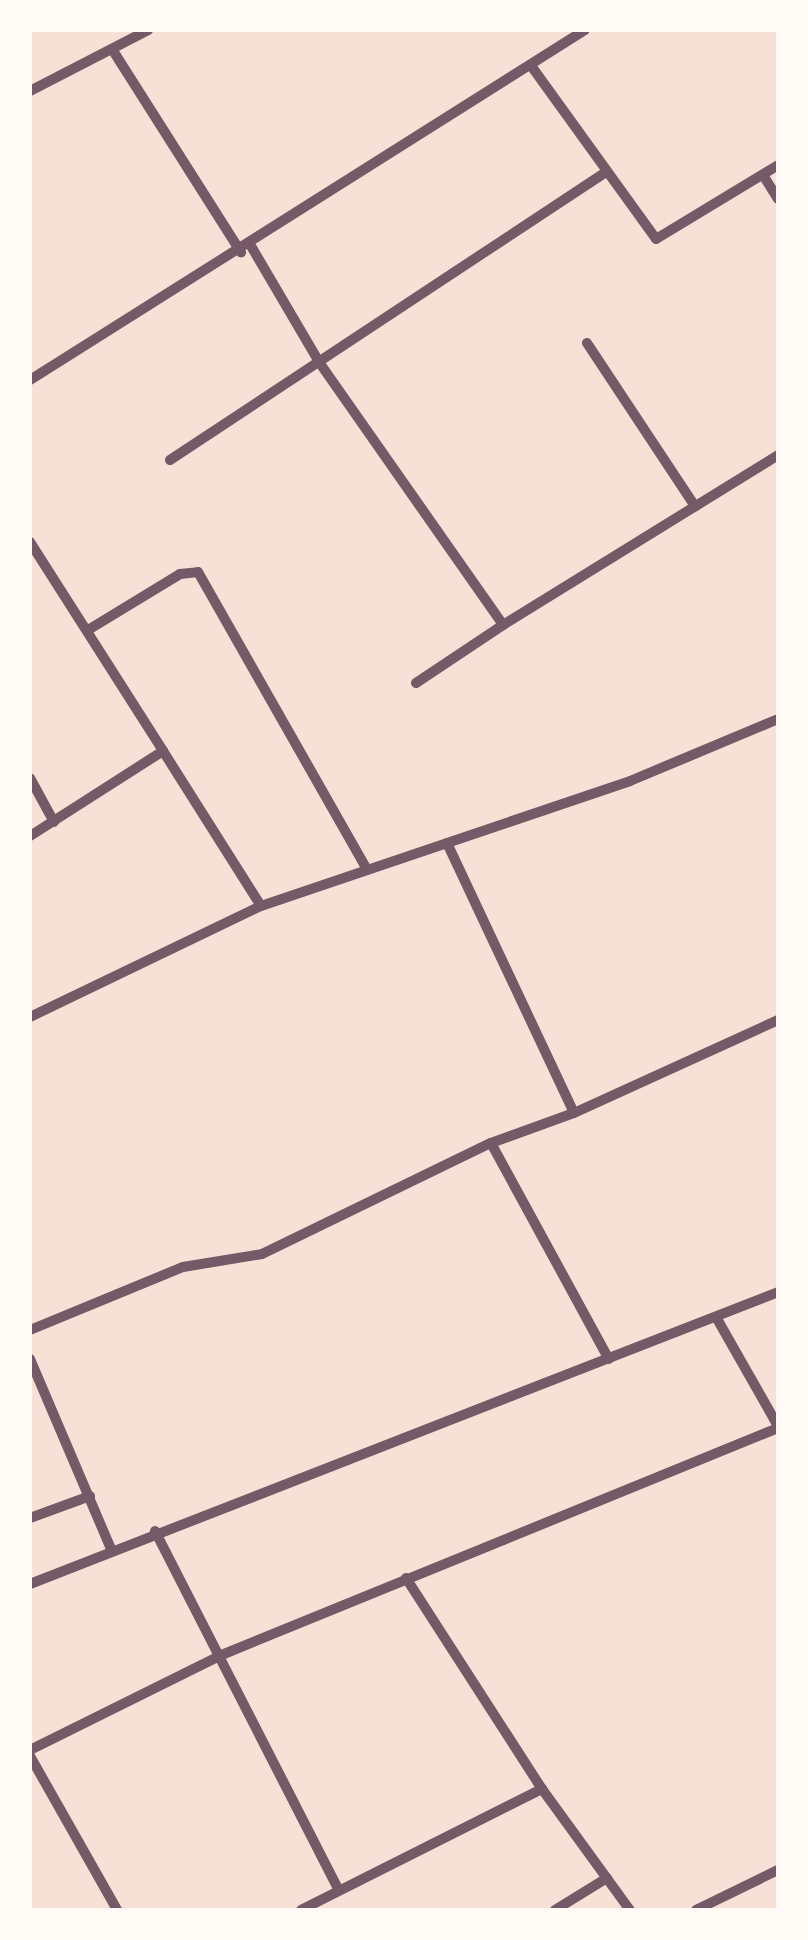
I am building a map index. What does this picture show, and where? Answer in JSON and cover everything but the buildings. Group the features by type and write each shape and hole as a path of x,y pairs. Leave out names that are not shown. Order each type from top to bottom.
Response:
{"street":[{"path":"30,92 148,30"},
{"path":"30,380 246,249 586,30"},
{"path":"112,49 319,362 503,625"},
{"path":"532,67 656,240 778,164"},
{"path":"170,460 606,172"},
{"path":"762,174 778,199"},
{"path":"587,343 694,506"},
{"path":"416,684 503,625 778,454"},
{"path":"30,542 260,906"},
{"path":"88,630 180,574 198,572 366,868"},
{"path":"30,1017 260,906 630,781 778,719"},
{"path":"30,836 162,751"},
{"path":"30,778 54,822"},
{"path":"447,843 574,1113"},
{"path":"30,1330 183,1266 262,1254 491,1143 574,1113 778,1020"},
{"path":"491,1143 610,1359"},
{"path":"30,1584 155,1531 778,1292"},
{"path":"117,1910 30,1753 219,1656 778,1427 716,1317"},
{"path":"30,1359 112,1552"},
{"path":"30,1518 90,1496"},
{"path":"155,1531 338,1890"},
{"path":"406,1578 542,1789 630,1910"},
{"path":"300,1910 542,1789"},
{"path":"696,1910 778,1870"},
{"path":"555,1910 607,1878"}]}
